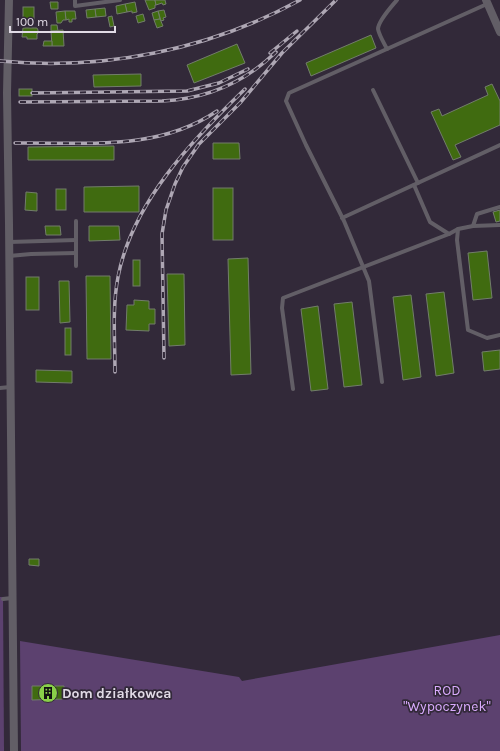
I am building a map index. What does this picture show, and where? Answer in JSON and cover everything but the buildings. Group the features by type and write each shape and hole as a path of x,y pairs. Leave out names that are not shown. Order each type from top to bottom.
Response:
{"street":[{"path":"9,0 3,49 10,224 10,387 7,599 14,751"},
{"path":"486,2 500,32"},
{"path":"0,224 10,224"}],"lane":[{"path":"75,0 75,6 120,0"},
{"path":"387,49 378,30 378,26 388,10 397,0"},
{"path":"382,382 369,281 342,218 286,101 289,93 486,2"},
{"path":"373,90 416,184 430,222 449,234"},
{"path":"342,218 500,145"},
{"path":"473,226 477,214 500,207"},
{"path":"76,221 76,266"},
{"path":"293,389 282,308 283,298 449,234 458,228 500,225"},
{"path":"458,228 468,330 487,338 500,335"},
{"path":"10,242 76,240"},
{"path":"9,256 76,253"},
{"path":"0,388 10,387"}],"green space":[{"path":"0,597 3,597 4,751 0,751"},
{"name":"ROD \"Wypoczynek\"","path":"500,635 500,751 21,751 20,641 239,677 242,681"}],"railway":[{"path":"0,61 78,63 154,53 192,44 229,32 300,0"},
{"path":"164,358 162,234 166,210 183,167 199,144 240,103 282,53 336,0"},
{"path":"270,53 297,31"},
{"path":"20,102 162,101 194,97 209,93 237,81 264,63 276,52"},
{"path":"32,93 187,91 219,83 248,69"},
{"path":"115,372 114,313 116,289 125,250 136,224 150,198 185,151 245,89"},
{"path":"15,143 93,143 145,139 170,133 194,124 217,111"}],"place":[{"name":"Dom działkowca","path":"48,693"}]}
